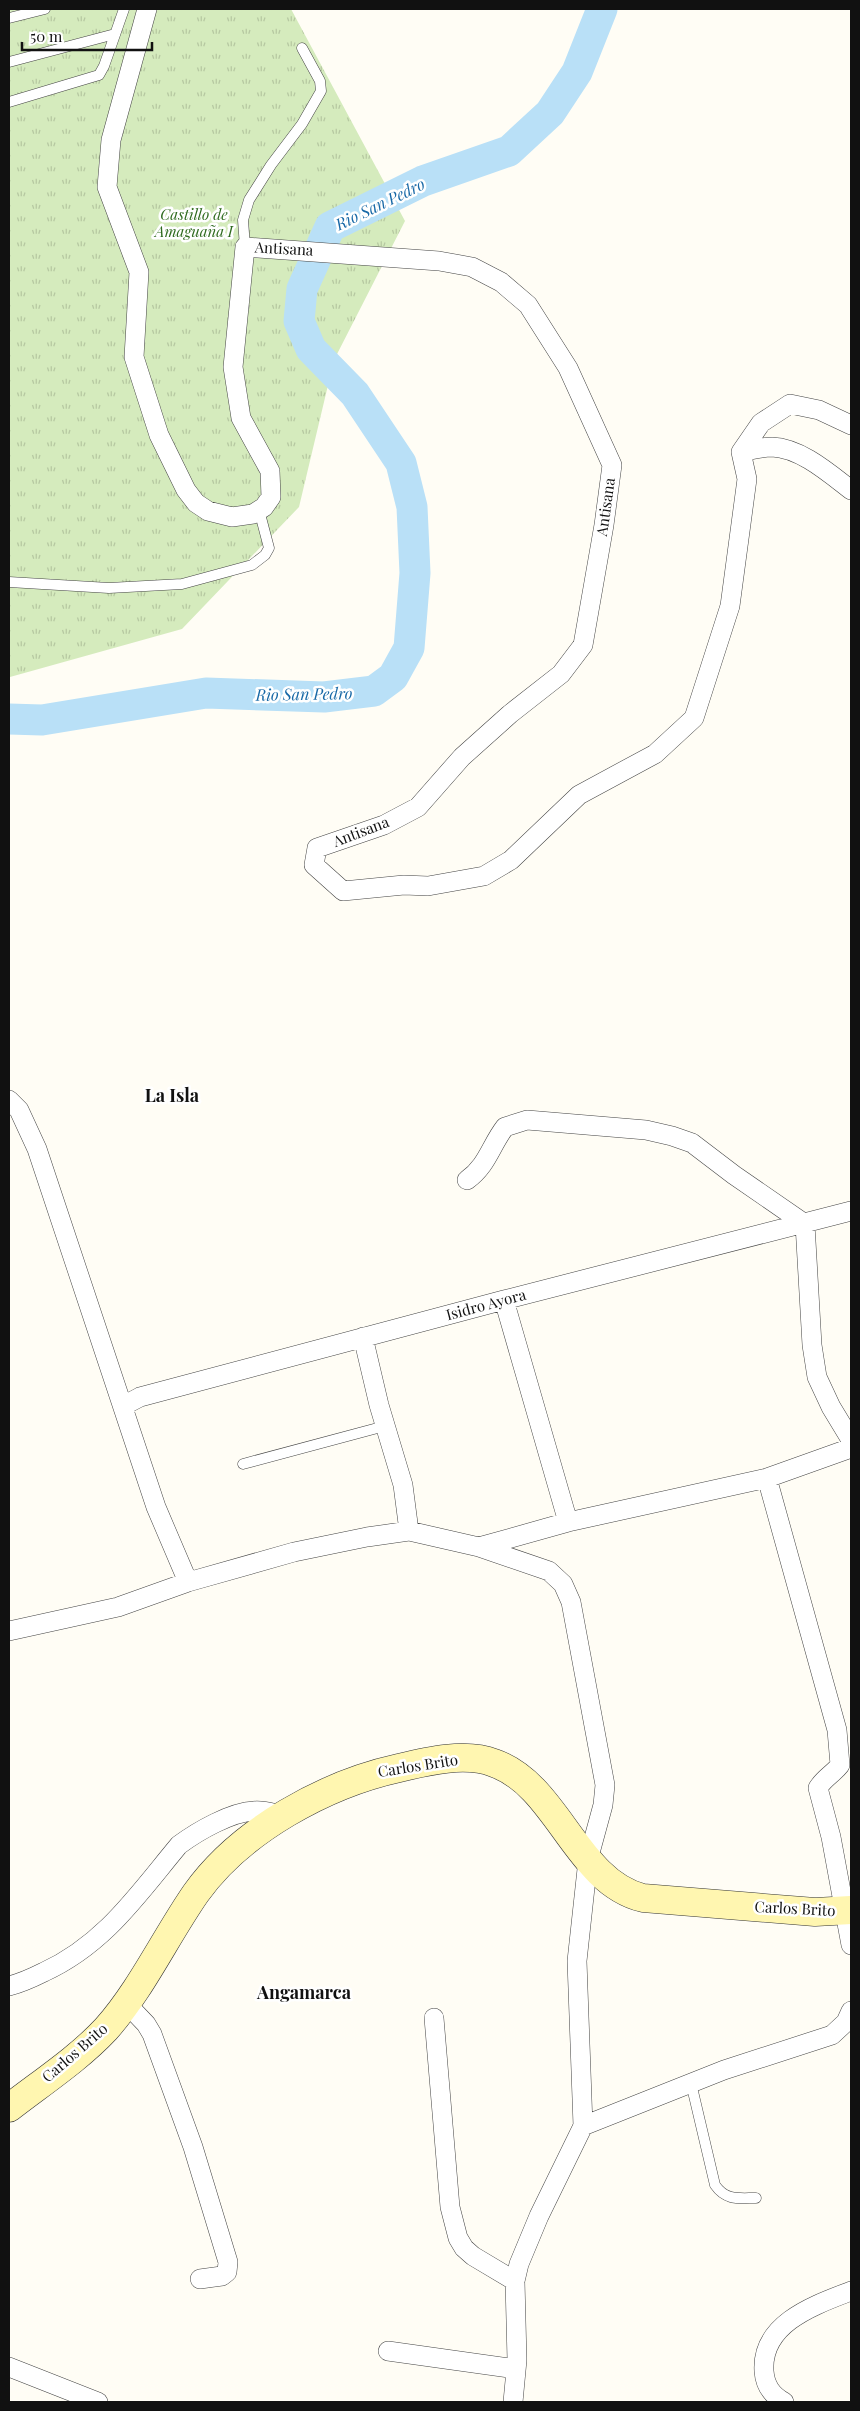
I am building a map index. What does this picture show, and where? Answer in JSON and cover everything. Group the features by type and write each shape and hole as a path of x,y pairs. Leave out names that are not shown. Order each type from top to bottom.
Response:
{"street":[{"path":"146,9 111,140 107,188 139,272 134,357 159,435 186,490 196,503 208,511 232,517 253,514 259,510"},
{"name":"Antisana","path":"259,510 264,507 271,497 270,471 241,418 233,367 245,247 440,261 472,267 500,282 528,305 568,368 612,465 604,525 582,644 561,674 510,714 462,757 418,807 384,825 317,848 314,865 343,891 404,885 428,886 484,876 511,860 579,795 654,754 694,718 730,606 747,479 741,452"},
{"path":"741,452 761,423 790,404 819,410 851,425"},
{"path":"741,452 773,447 798,454 826,471 851,490"},
{"path":"9,1100 19,1110 37,1149 156,1507 188,1582"},
{"path":"467,1180 485,1162 498,1136 505,1127 511,1123 527,1120 646,1130 692,1143 734,1175 805,1224 812,1345 817,1377 831,1407 851,1440"},
{"name":"Isidro Ayora","path":"123,1406 140,1397 504,1300 805,1224 851,1210"},
{"path":"504,1300 568,1522"},
{"path":"363,1338 385,1426 403,1485 409,1531"},
{"path":"479,1547 568,1522 766,1478 851,1448"},
{"path":"766,1478 837,1730 840,1765 832,1775 825,1778 818,1788 848,1911 851,1945"},
{"path":"9,1631 118,1607 188,1582 294,1552 367,1537 409,1531 479,1547 549,1571 563,1584 571,1602 605,1785 603,1805 588,1860 578,1960 583,2126 539,2216 515,2281 516,2369 513,2402"},
{"name":"Carlos Brito","path":"9,2108 79,2054 106,2029 198,1891 230,1856 281,1815 368,1774 419,1763 471,1758 495,1763 532,1787 588,1860 620,1889 630,1895 643,1898 815,1912 848,1911"},
{"path":"9,1986 19,1984 61,1964 109,1929 179,1845 192,1835 241,1813 254,1811 281,1815"},
{"path":"125,2002 152,2034 193,2146 228,2262 227,2272 222,2276 200,2279"},
{"path":"583,2126 690,2083 832,2034 846,2022 851,2011"},
{"path":"434,2018 450,2207 458,2238 464,2248 473,2256 515,2281"},
{"path":"784,2402 768,2389 765,2376 766,2353 775,2336 786,2322 806,2310 851,2291"},
{"path":"388,2351 516,2369"},
{"path":"9,2368 98,2402"}],"lane":[{"path":"9,18 45,9"},
{"path":"9,102 99,75 124,9"},
{"path":"9,62 115,34"},
{"path":"245,247 243,220 250,200 271,164 302,124 321,91 320,81 302,48"},
{"path":"9,582 109,588 182,584 252,565 265,555 269,548 259,510"},
{"path":"243,1464 385,1426"},
{"path":"690,2083 715,2185 724,2196 731,2198 756,2198"}],"green space":[{"name":"Castillo de Amaguaña I","path":"9,9 291,9 405,221 334,360 299,507 182,629 10,677"}],"waterway":[{"name":"Rio San Pedro","path":"9,719 42,720 206,693 324,697 374,691 393,677 409,648 415,573 412,507 401,463 355,394 311,349 299,321 302,289 330,227 423,181 509,151 550,113 577,72 602,9"}],"district":[{"name":"La Isla","path":"172,1096"},
{"name":"Angamarca","path":"304,1993"}]}
